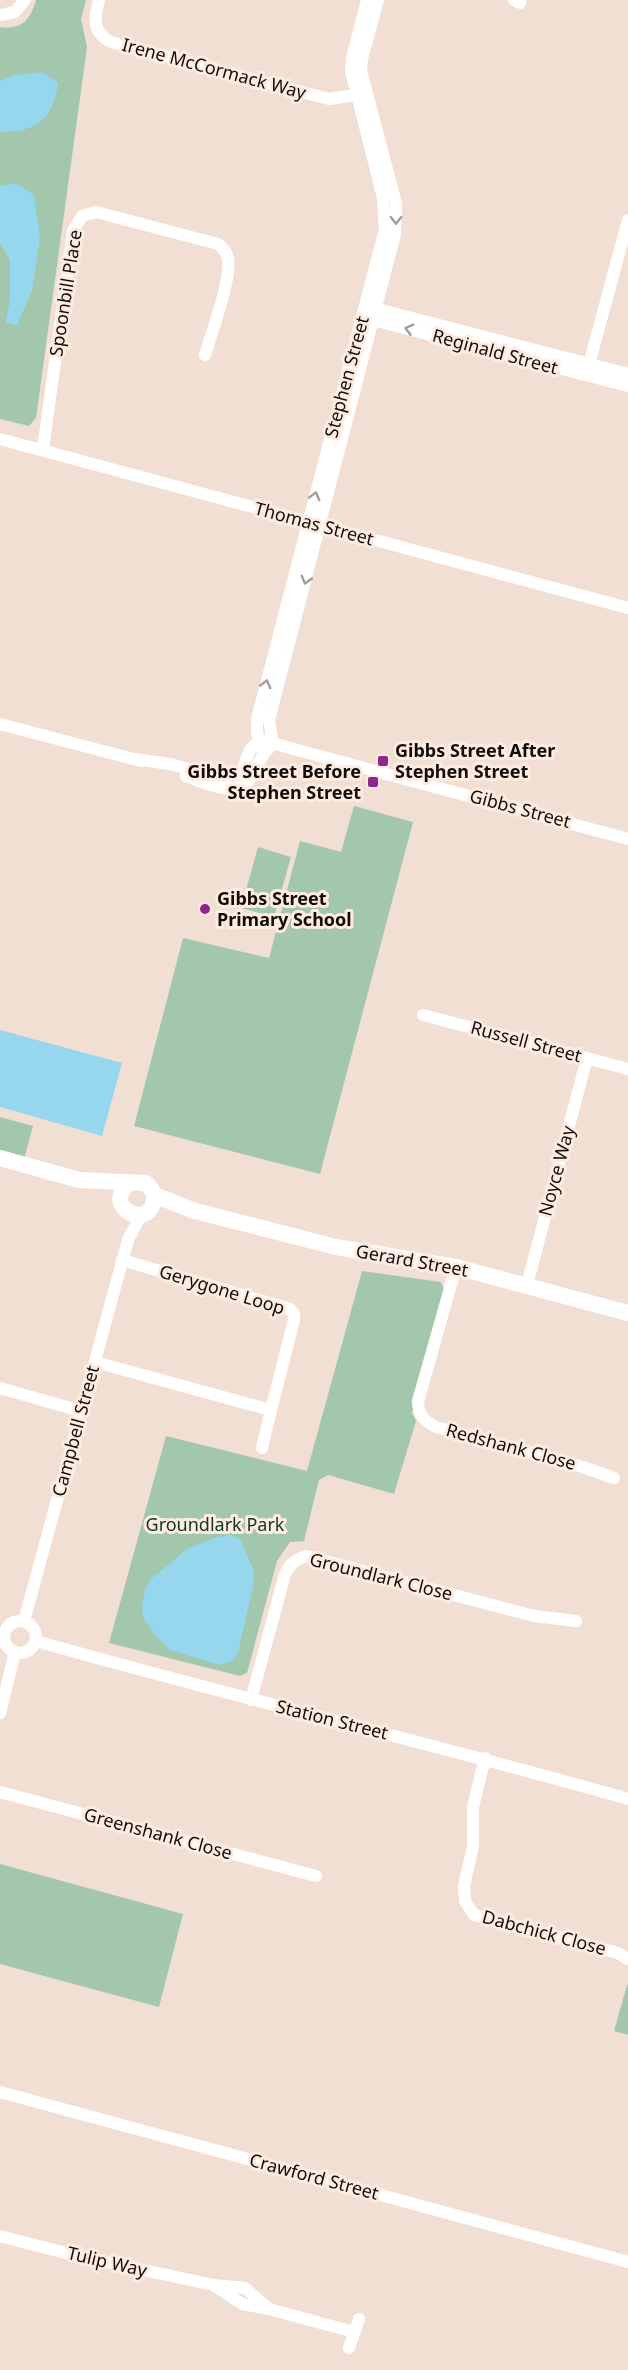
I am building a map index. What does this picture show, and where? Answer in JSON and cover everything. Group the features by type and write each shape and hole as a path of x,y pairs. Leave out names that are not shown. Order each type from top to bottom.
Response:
{"street":[{"path":"0,15 15,12 25,0"},
{"name":"Irene McCormack Way","path":"99,0 95,23 97,32 111,42 329,99 361,95"},
{"name":"Stephen Street","path":"265,746 257,719 314,524 369,313 395,238 396,203 351,71 352,58 367,0"},
{"name":"Stephen Street","path":"361,95 362,59 378,0"},
{"name":"Spoonbill Place","path":"43,449 74,231 82,216 96,212 218,244 223,249 228,259 228,273 205,355"},
{"path":"588,370 628,220"},
{"name":"Reginald Street","path":"369,313 588,370 628,386"},
{"name":"Reginald Street","path":"588,370 628,374"},
{"name":"Thomas Street","path":"0,439 628,608"},
{"path":"0,724 134,759 230,789 248,782 265,746"},
{"name":"Gibbs Street","path":"265,746 285,745 628,839"},
{"name":"Russell Street","path":"423,1015 628,1069"},
{"name":"Noyce Way","path":"527,1285 587,1058"},
{"name":"Gerard Street","path":"0,1158 79,1180 138,1207 195,1211 336,1247 456,1267 628,1313"},
{"name":"Gerard Street","path":"79,1180 146,1183 152,1189 138,1207"},
{"path":"129,1183 120,1195 138,1207"},
{"name":"Campbell Street","path":"24,1621 138,1207"},
{"name":"Gerygone Loop","path":"122,1260 290,1309 294,1314 262,1449"},
{"name":"Redshank Close","path":"456,1267 418,1401 418,1410 422,1418 436,1427 584,1467 614,1478"},
{"path":"95,1362 271,1410"},
{"path":"0,1388 81,1412"},
{"name":"Groundlark Close","path":"251,1700 285,1574 288,1567 306,1556 534,1616 576,1621"},
{"path":"15,1621 24,1621 30,1624 36,1632 36,1641 31,1649 23,1653 15,1652 8,1648 2,1632 15,1621"},
{"name":"Station Street","path":"36,1641 251,1700 485,1758 628,1799"},
{"path":"0,1713 15,1652"},
{"name":"Dabchick Close","path":"485,1758 473,1807 473,1846 464,1886 465,1901 474,1915 618,1953 628,1959"},
{"name":"Greenshank Close","path":"0,1792 316,1876"},
{"name":"Crawford Street","path":"0,2092 628,2262"},
{"name":"Tulip Way","path":"0,2236 73,2255 214,2285 245,2288 269,2309 354,2332"},
{"path":"348,2348 359,2319"}],"green space":[{"path":"36,0 86,0 81,19 87,47 36,418 29,426 0,419 0,27 14,27 24,22 31,13"},
{"path":"354,806 413,822 320,1174 134,1126 183,938 269,958 300,841 341,852"},
{"path":"258,847 291,857 274,917 241,908"},
{"path":"0,1117 33,1126 24,1159 0,1153"},
{"name":"Groundlark Park","path":"362,1271 441,1282 444,1290 412,1413 416,1421 394,1494 328,1475 319,1480 304,1541 290,1542 277,1561 247,1673 240,1676 109,1643 166,1436 307,1471"},
{"path":"0,1864 183,1914 159,2007 0,1964"},
{"path":"628,1985 628,2035 614,2031"}],"water":[{"path":"42,72 58,83 56,96 47,115 24,130 0,132 0,81 15,75"},
{"path":"16,183 34,195 40,239 32,290 17,325 6,322 10,300 10,260 0,243 0,186"},
{"path":"0,1030 122,1063 102,1136 0,1107"},
{"path":"230,1535 240,1539 253,1569 254,1582 238,1653 232,1661 220,1665 170,1650 154,1634 143,1617 142,1610 145,1589 151,1579 187,1549 217,1537"}],"place":[{"name":"Gibbs Street After Stephen Street","path":"383,761"},
{"name":"Gibbs Street Before Stephen Street","path":"373,782"},
{"name":"Gibbs Street Primary School","path":"205,909"}]}
